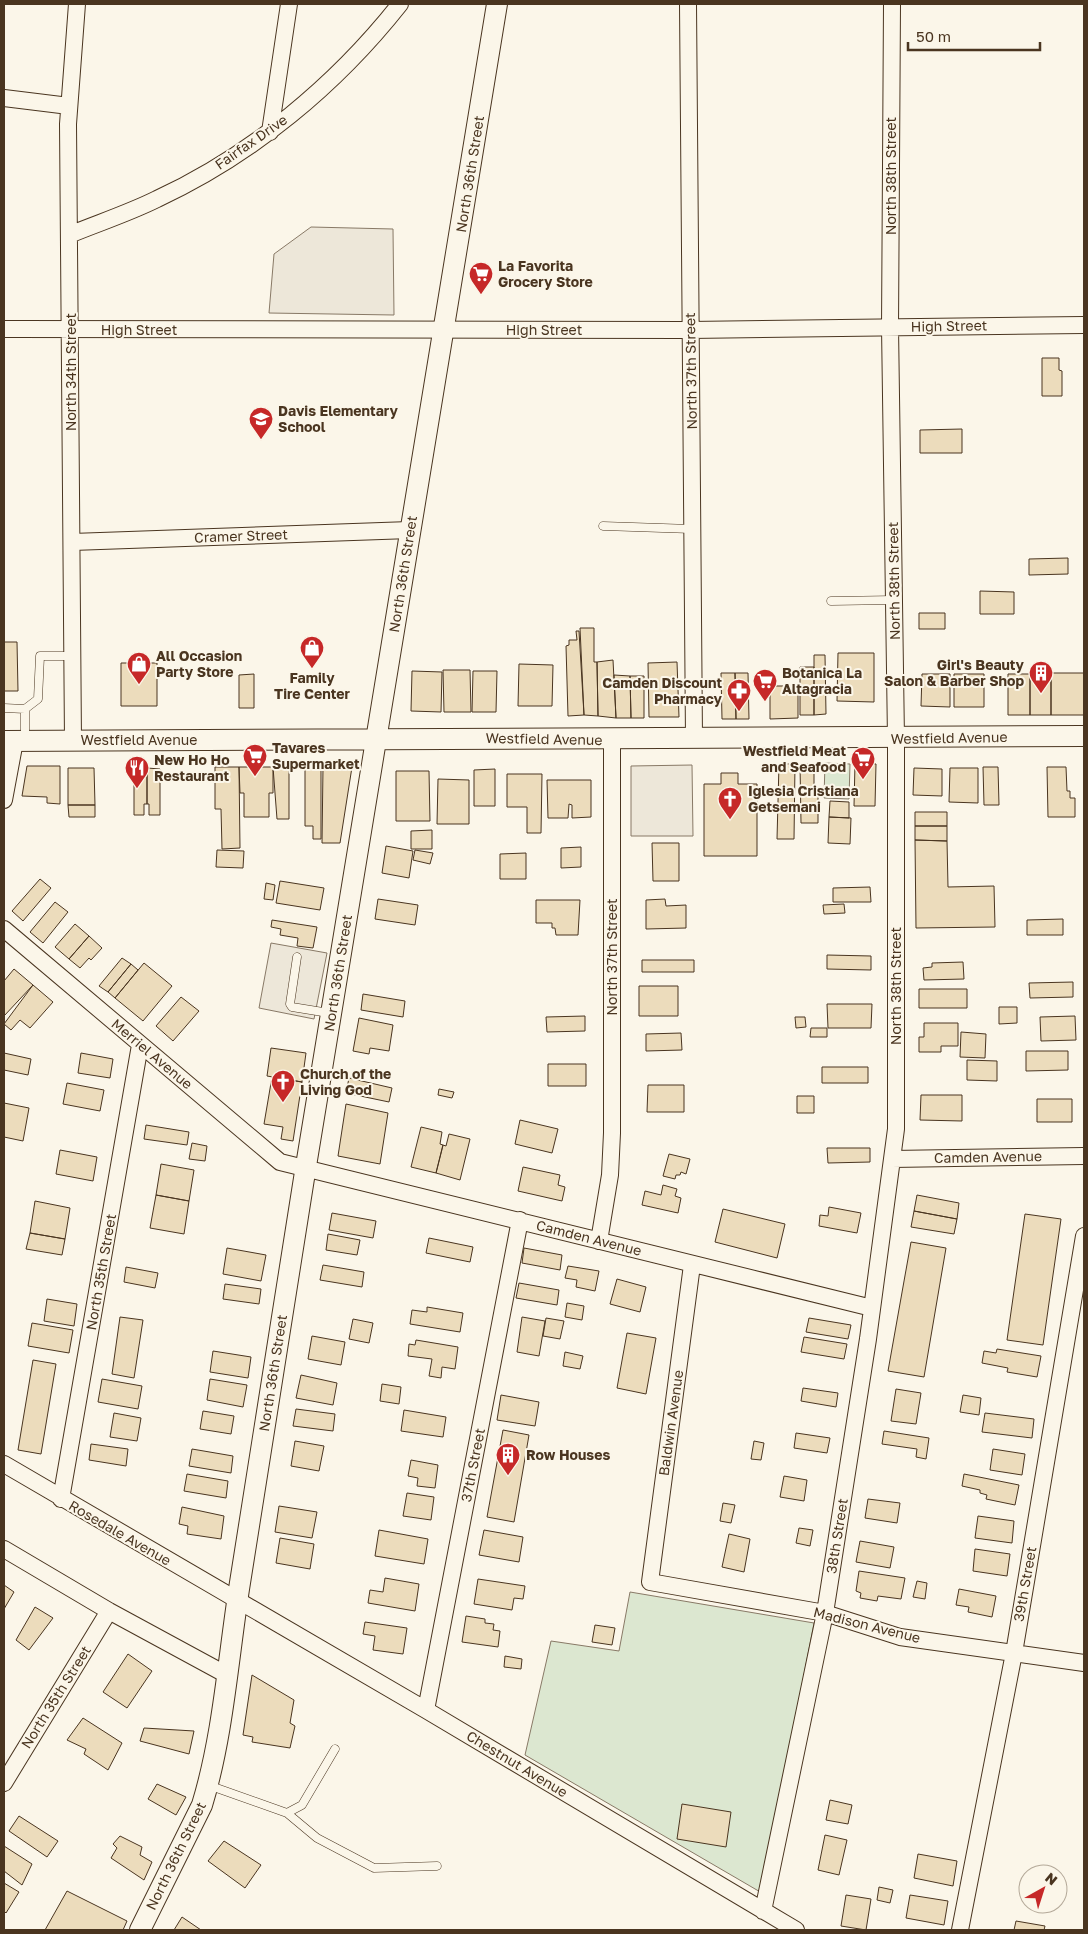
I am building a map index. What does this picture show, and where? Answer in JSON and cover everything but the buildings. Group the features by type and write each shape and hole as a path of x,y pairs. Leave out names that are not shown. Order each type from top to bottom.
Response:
{"street":[{"name":"North 34th Street","path":"74,740 69,106 77,4"},
{"path":"270,132 290,4"},
{"name":"Fairfax Drive","path":"69,235 157,199 215,168 270,132 360,52 400,4"},
{"name":"North 36th Street","path":"140,1930 202,1805 208,1785 227,1675 305,1170 410,530 446,330 497,4"},
{"name":"North 37th Street","path":"688,4 694,738"},
{"name":"North 38th Street","path":"892,4 890,327 896,739 896,1119 892,1159"},
{"path":"4,98 69,106"},
{"name":"High Street","path":"4,329 690,330 1084,325"},
{"name":"Cramer Street","path":"72,542 410,530"},
{"name":"Westfield Avenue","path":"15,741 376,738 612,740 694,738 896,739 1084,736"},
{"name":"North 37th Street","path":"599,1241 610,1175 612,740"},
{"path":"4,800 15,741"},
{"name":"Merriel Avenue","path":"4,929 280,1162 305,1170"},
{"name":"North 35th Street","path":"61,1498 140,1045"},
{"name":"Camden Avenue","path":"892,1159 1084,1156"},
{"name":"38th Street","path":"763,1911 825,1613 872,1308 892,1159"},
{"name":"Camden Avenue","path":"305,1170 520,1220 692,1265 872,1308"},
{"name":"37th Street","path":"426,1710 520,1220"},
{"name":"39th Street","path":"960,1930 1014,1653 1084,1236"},
{"name":"Baldwin Avenue","path":"650,1582 692,1265"},
{"name":"Rosedale Avenue","path":"4,1464 237,1601"},
{"path":"4,1549 109,1611 227,1675"},
{"name":"Madison Avenue","path":"650,1582 825,1613 900,1637 1084,1663"},
{"name":"Chestnut Avenue","path":"237,1601 426,1710 796,1930"},
{"name":"North 35th Street","path":"4,1783 109,1611"}],"lane":[{"path":"603,526 692,529"},
{"path":"831,601 894,600"},
{"path":"15,741 25,709 38,699 40,656 72,656"},
{"path":"4,708 25,709"},
{"path":"297,956 290,1004 292,1007 331,1014"},
{"path":"287,1813 302,1805 335,1749"},
{"path":"208,1785 287,1813 317,1838 374,1868 436,1866"}],"green space":[{"path":"825,763 850,764 849,799 824,798"},
{"path":"630,1592 814,1623 762,1893 525,1755 551,1641 619,1651"}],"shaded area":[{"path":"311,227 393,229 394,315 269,313 274,254"},
{"path":"692,765 693,836 631,836 631,766"},
{"path":"271,943 327,953 314,1019 259,1008"}],"place":[{"name":"La Favorita Grocery Store","path":"481,295"},
{"name":"Davis Elementary School","path":"261,440"},
{"name":"Family Tire Center","path":"312,669"},
{"name":"All Occasion Party Store","path":"139,685"},
{"name":"Girl's Beauty Salon & Barber Shop","path":"1041,694"},
{"name":"Botanica La Altagracia","path":"765,702"},
{"name":"Camden Discount Pharmacy","path":"739,712"},
{"name":"Tavares Supermarket","path":"255,777"},
{"name":"Westfield Meat and Seafood","path":"863,780"},
{"name":"New Ho Ho Restaurant","path":"137,789"},
{"name":"Iglesia Cristiana Getsemani","path":"730,820"},
{"name":"Church of the Living God","path":"283,1103"},
{"name":"Row Houses","path":"508,1476"}]}
